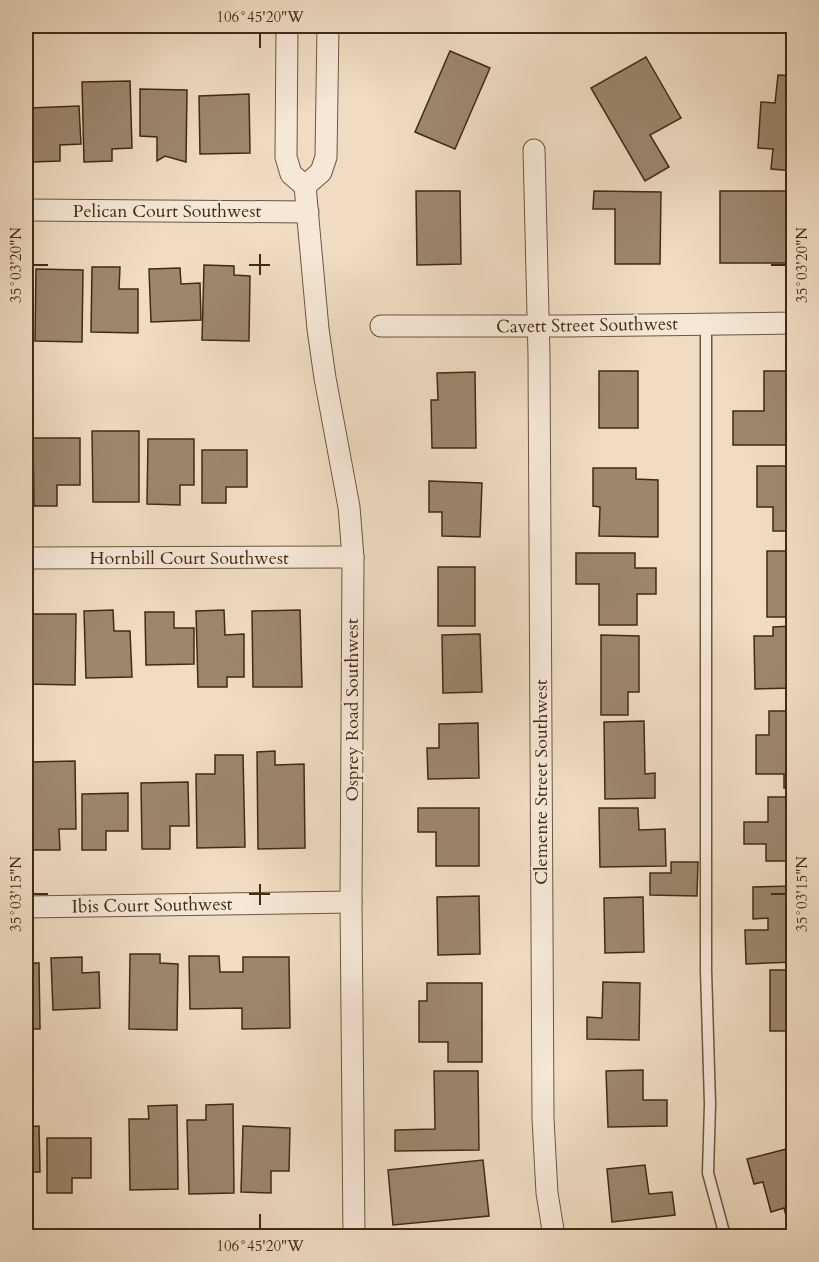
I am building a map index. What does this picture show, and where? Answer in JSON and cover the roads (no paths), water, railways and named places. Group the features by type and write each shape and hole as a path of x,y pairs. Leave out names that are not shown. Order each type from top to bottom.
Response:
{"street":[{"path":"287,26 286,157 291,174 305,186 321,172 327,157 328,26"},
{"name":"Clemente Street Southwest","path":"534,150 538,326 543,1119 547,1193 554,1236"},
{"name":"Osprey Road Southwest","path":"305,186 318,329 349,507 353,557 351,902 354,1236"},
{"name":"Pelican Court Southwest","path":"26,210 308,212"},
{"name":"Cavett Street Southwest","path":"381,326 794,323"},
{"name":"Hornbill Court Southwest","path":"26,558 353,557"},
{"name":"Ibis Court Southwest","path":"26,907 351,902"}],"lane":[{"path":"706,324 706,970 710,1104 708,1173 725,1236"}]}
